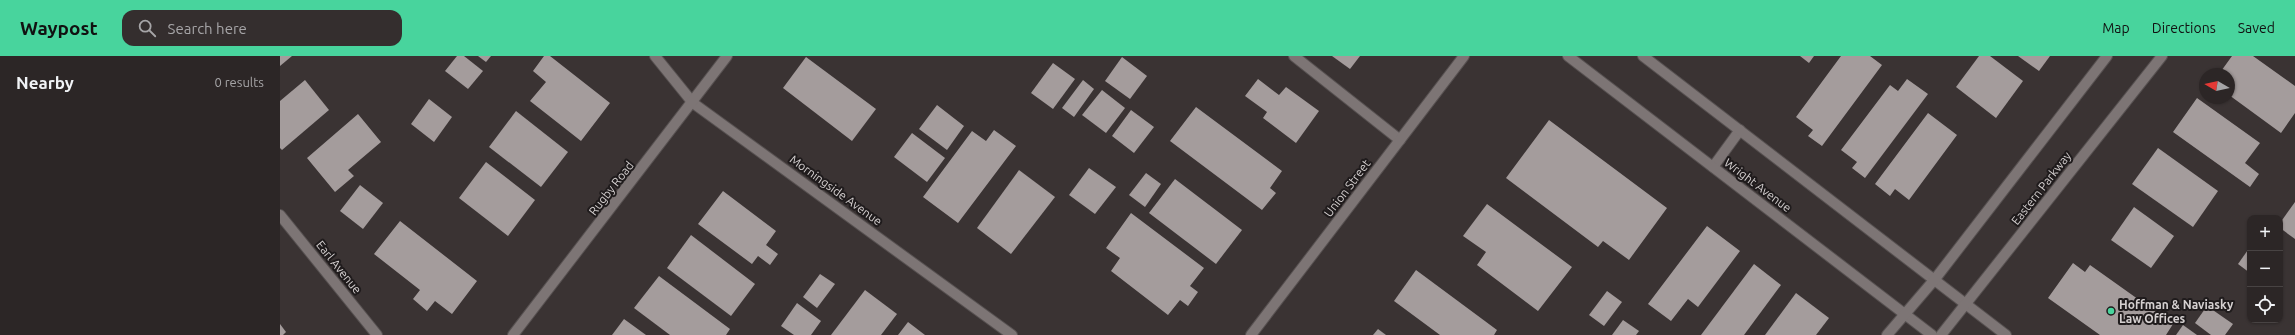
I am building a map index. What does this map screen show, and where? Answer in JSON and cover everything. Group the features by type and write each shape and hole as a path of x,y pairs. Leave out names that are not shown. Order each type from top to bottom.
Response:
{"street":[{"name":"Morningside Avenue","path":"655,56 694,103 1012,335"},
{"name":"Rugby Road","path":"513,335 694,103 728,56"},
{"path":"1294,56 1400,140"},
{"name":"Union Street","path":"1251,335 1464,56"},
{"name":"Wright Avenue","path":"1568,56 1905,312 1932,335"},
{"path":"1643,56 2006,335"},
{"path":"1887,335 1905,312 1935,279 2108,56"},
{"name":"Eastern Parkway","path":"1941,335 2162,56"},
{"path":"1713,167 1740,130"},
{"name":"Earl Avenue","path":"280,215 377,335"}],"building":[{"path":"280,56 292,56 280,66"},
{"path":"457,56 464,56 483,71 468,89 445,71"},
{"path":"478,56 491,56 486,62"},
{"path":"544,56 550,56 610,103 581,141 530,101 546,82 533,71"},
{"path":"1332,56 1360,56 1350,69"},
{"path":"1800,56 1814,56 1809,63"},
{"path":"1841,56 1870,56 1882,65 1822,146 1808,136 1813,130 1796,117"},
{"path":"1979,56 1990,56 2023,81 1996,118 1956,87"},
{"path":"2018,56 2050,56 2039,71"},
{"path":"2232,56 2253,56 2295,86 2295,113 2281,133 2235,99 2235,68 2223,68"},
{"path":"806,57 876,109 852,141 783,88"},
{"path":"1122,57 1147,76 1130,99 1105,81"},
{"path":"1053,63 1075,79 1053,109 1031,93"},
{"path":"1258,79 1279,95 1286,87 1319,111 1296,143 1263,118 1267,112 1245,96"},
{"path":"1907,79 1928,94 1865,178 1852,168 1857,162 1841,150 1890,85 1898,91"},
{"path":"305,80 329,110 282,150 280,148 280,101"},
{"path":"1083,80 1094,89 1074,117 1062,108"},
{"path":"1102,90 1125,108 1106,133 1082,115"},
{"path":"2197,98 2199,99 2199,104 2205,104 2260,143 2245,163 2259,174 2250,187 2173,132"},
{"path":"429,99 452,117 434,142 411,124"},
{"path":"937,105 964,126 947,150 919,129"},
{"path":"1196,107 1282,171 1270,188 1276,193 1262,210 1170,141"},
{"path":"1131,110 1154,127 1134,153 1112,136"},
{"path":"516,111 568,152 541,187 489,147"},
{"path":"1928,113 1957,135 1909,200 1895,189 1890,196 1875,184"},
{"path":"358,114 381,142 348,170 354,176 335,192 307,158"},
{"path":"1549,120 1667,208 1629,260 1603,241 1598,247 1506,178"},
{"path":"994,130 1016,146 958,223 923,197 972,131 986,141"},
{"path":"912,133 945,158 927,182 894,157"},
{"path":"2158,148 2218,191 2193,227 2132,184"},
{"path":"486,162 535,200 508,236 459,198"},
{"path":"1089,168 1116,187 1095,214 1069,195"},
{"path":"1019,170 1055,197 1011,254 977,228"},
{"path":"1146,173 1161,184 1145,207 1129,195"},
{"path":"1175,179 1242,230 1216,264 1149,213"},
{"path":"360,185 383,203 363,229 340,211"},
{"path":"723,191 776,231 766,245 778,254 770,265 758,256 752,264 698,224"},
{"path":"2295,202 2295,239 2283,230 2283,219"},
{"path":"1487,204 1572,267 1538,311 1477,265 1486,252 1463,236"},
{"path":"2134,207 2174,236 2151,268 2111,240"},
{"path":"1131,213 1204,268 1190,286 1198,292 1188,306 1180,300 1168,315 1111,271 1120,258 1106,248"},
{"path":"400,221 477,281 452,314 435,301 427,311 413,299 420,290 374,254"},
{"path":"1707,226 1740,251 1698,307 1688,299 1671,321 1648,304"},
{"path":"691,235 755,284 731,316 667,268"},
{"path":"2247,251 2247,271 2238,264"},
{"name":"Hoffman & Naviasky Law Offices","path":"2073,263 2085,272 2090,265 2173,324 2166,335 2100,335 2048,298"},
{"path":"1754,264 1781,285 1744,335 1701,335"},
{"path":"1416,270 1497,330 1494,335 1440,335 1394,301"},
{"path":"820,274 835,284 817,308 803,297"},
{"path":"659,276 730,329 726,335 670,335 634,308"},
{"path":"865,290 897,314 881,335 831,335"},
{"path":"1607,291 1622,302 1604,326 1589,315"},
{"path":"1796,293 1829,318 1816,335 1765,335"},
{"path":"797,303 821,321 811,335 794,335 781,326"},
{"path":"2207,306 2233,324 2225,335 2211,335 2195,323"},
{"path":"624,319 646,335 612,335"},
{"path":"1623,320 1639,331 1636,335 1612,335"},
{"path":"908,322 925,335 898,335"},
{"path":"280,324 286,332 283,335 280,335"},
{"path":"2183,325 2197,335 2176,335"},
{"path":"1378,329 1386,335 1373,335"}],"place":[{"name":"Hoffman & Naviasky Law Offices","path":"2111,311"}]}
